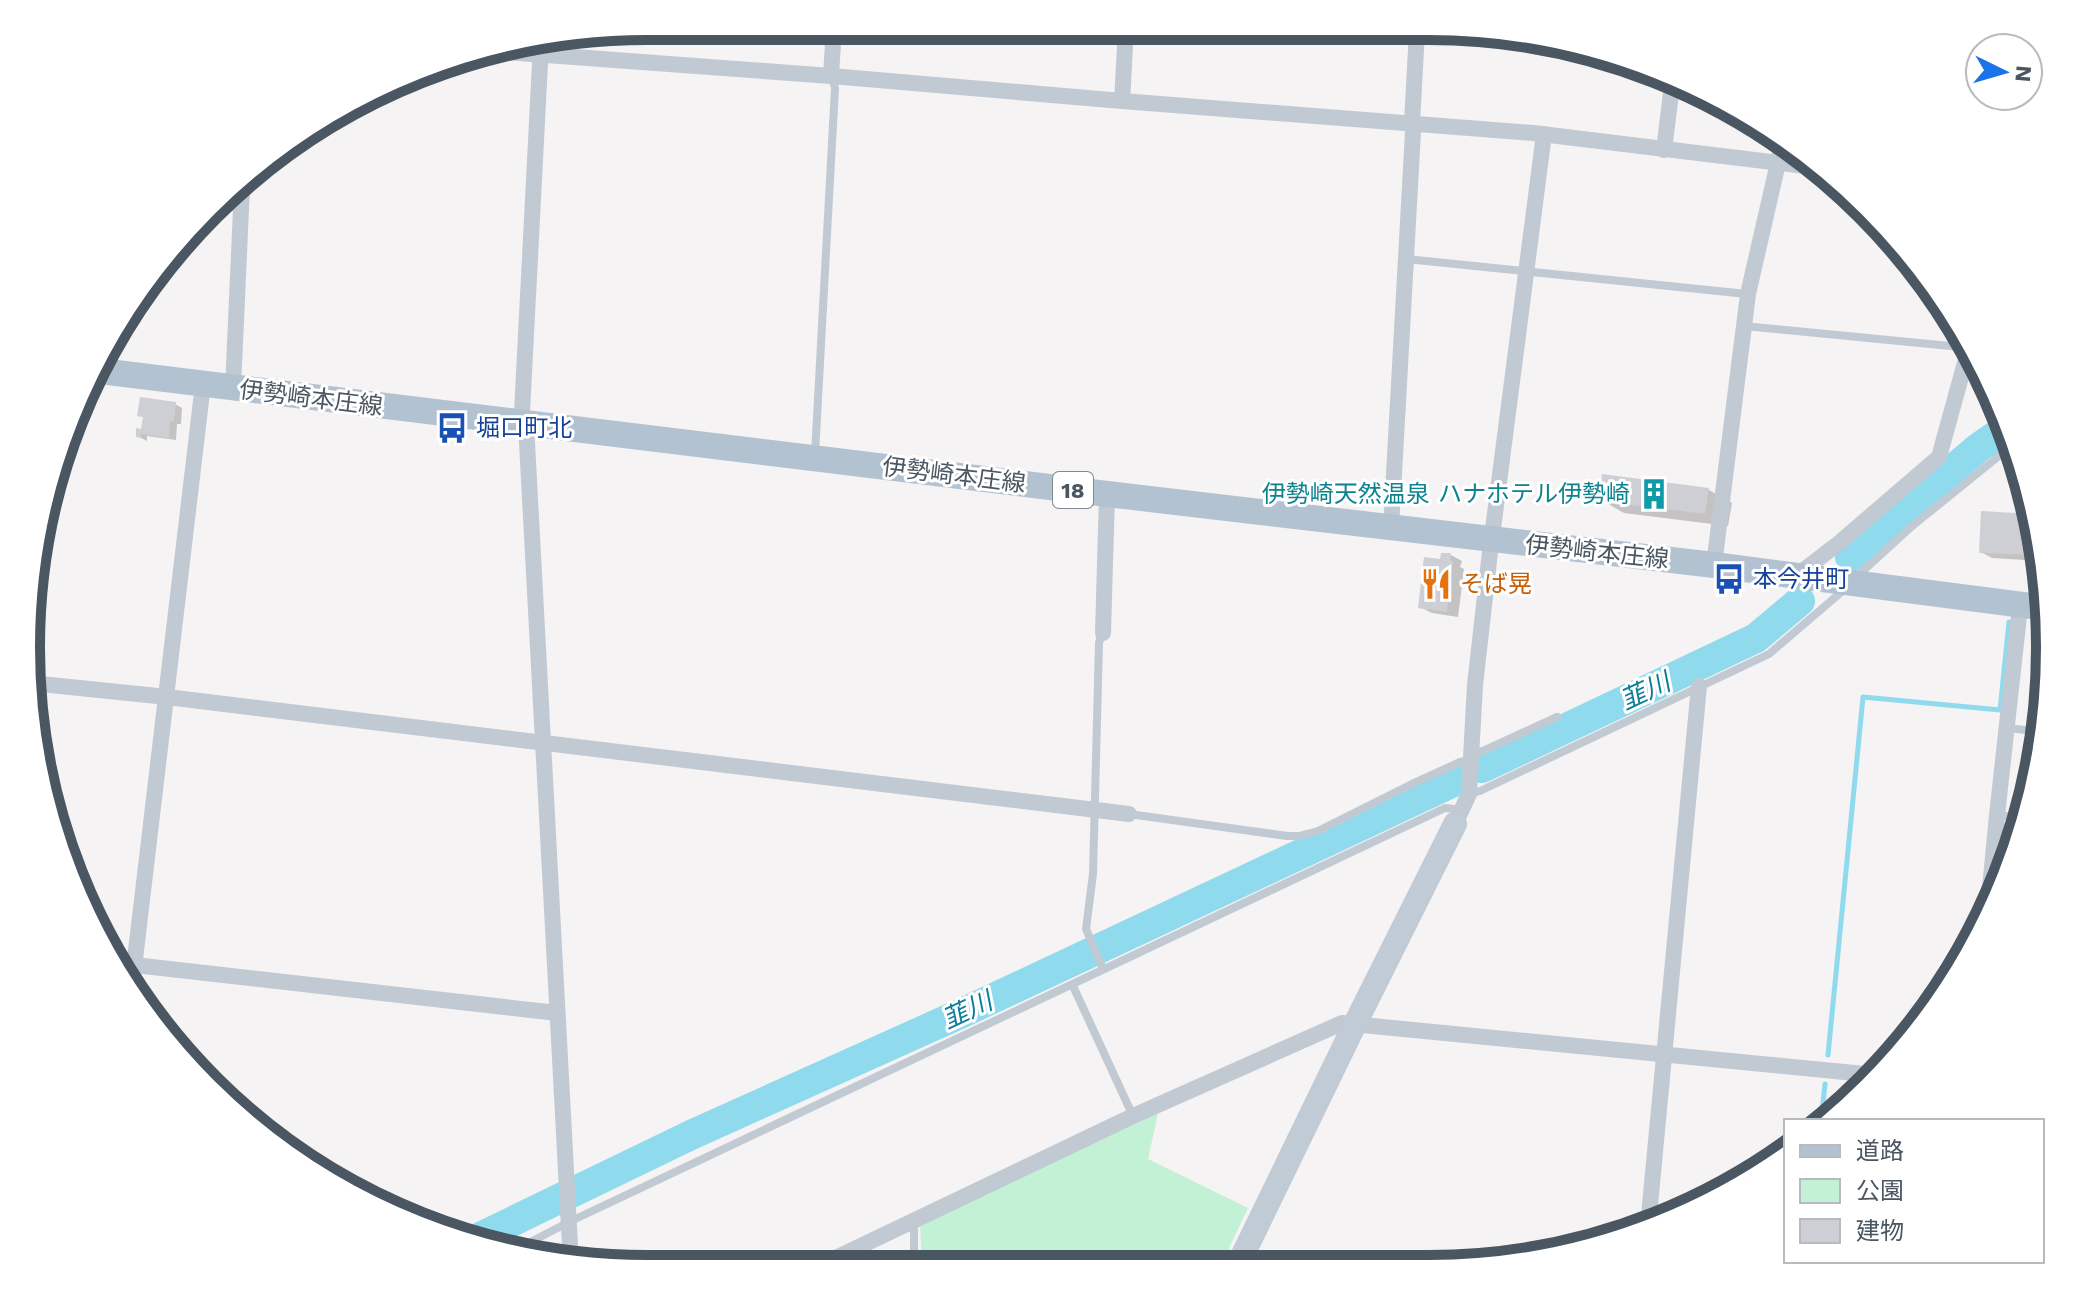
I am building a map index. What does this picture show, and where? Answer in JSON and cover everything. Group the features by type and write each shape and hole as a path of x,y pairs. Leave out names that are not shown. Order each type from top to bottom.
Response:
{"main road":[{"name":"伊勢崎本庄線","path":"107,372 2035,606"}],"street":[{"path":"831,76 833,40"},
{"path":"1122,101 1125,40"},
{"path":"1391,528 1417,40"},
{"path":"544,49 1122,101 1544,134 1796,164"},
{"path":"541,50 522,412 526,424 570,1250"},
{"path":"1664,150 1671,91"},
{"path":"1243,1255 1462,809 1471,756 1475,685 1492,540 1544,134"},
{"path":"1714,565 1748,294 1781,153"},
{"path":"233,388 242,196"},
{"path":"1796,576 1939,457 1965,363"},
{"path":"134,972 203,384"},
{"path":"1103,633 1107,494"},
{"path":"2000,853 1997,815 2019,616 2035,606"},
{"path":"41,684 1129,814"},
{"path":"1649,1213 1699,686"},
{"path":"129,964 557,1013"},
{"path":"841,1255 1133,1116 1342,1023 1861,1074"}],"lane":[{"path":"815,459 835,88 831,76"},
{"path":"1406,259 1748,294"},
{"path":"1744,326 1956,347"},
{"path":"528,1243 569,1220 1073,986 1102,967 1445,808 1462,809 1480,791 1769,654 1911,527 2004,451"},
{"path":"1102,967 1086,929 1093,874 1099,643 1103,633"},
{"path":"1129,814 1299,836 1318,831 1557,717"},
{"path":"2008,728 2030,731"},
{"path":"1997,815 2012,817"},
{"path":"1073,986 1133,1116"},
{"path":"914,1219 914,1255"}],"green space":[{"path":"1158,1113 1148,1159 1248,1208 1226,1255 922,1255 920,1224"}],"building":[{"path":"140,397 176,402 169,438 141,434 141,438 136,437 136,428 141,429 143,417 137,416"},
{"name":"伊勢崎天然温泉 ハナホテル伊勢崎","path":"1602,474 1709,488 1705,514 1599,501"},
{"path":"1981,511 2020,513 2029,555 1979,553"},
{"name":"そば晃","path":"1441,553 1451,553 1450,560 1453,561 1447,612 1418,608 1424,557 1440,559"}],"waterway":[{"name":"韮川","path":"1850,557 1997,434"},
{"name":"韮川","path":"1482,768 1756,638 1800,601"},
{"path":"1828,1055 1863,697 2000,710 2009,622"},
{"name":"韮川","path":"488,1233 691,1135 962,1013 1458,780"},
{"path":"1822,1109 1825,1084"}],"place":[{"name":"堀口町北","path":"452,428"},
{"name":"伊勢崎天然温泉 ハナホテル伊勢崎","path":"1654,494"},
{"name":"本今井町","path":"1729,579"},
{"name":"そば晃","path":"1436,584"}]}
